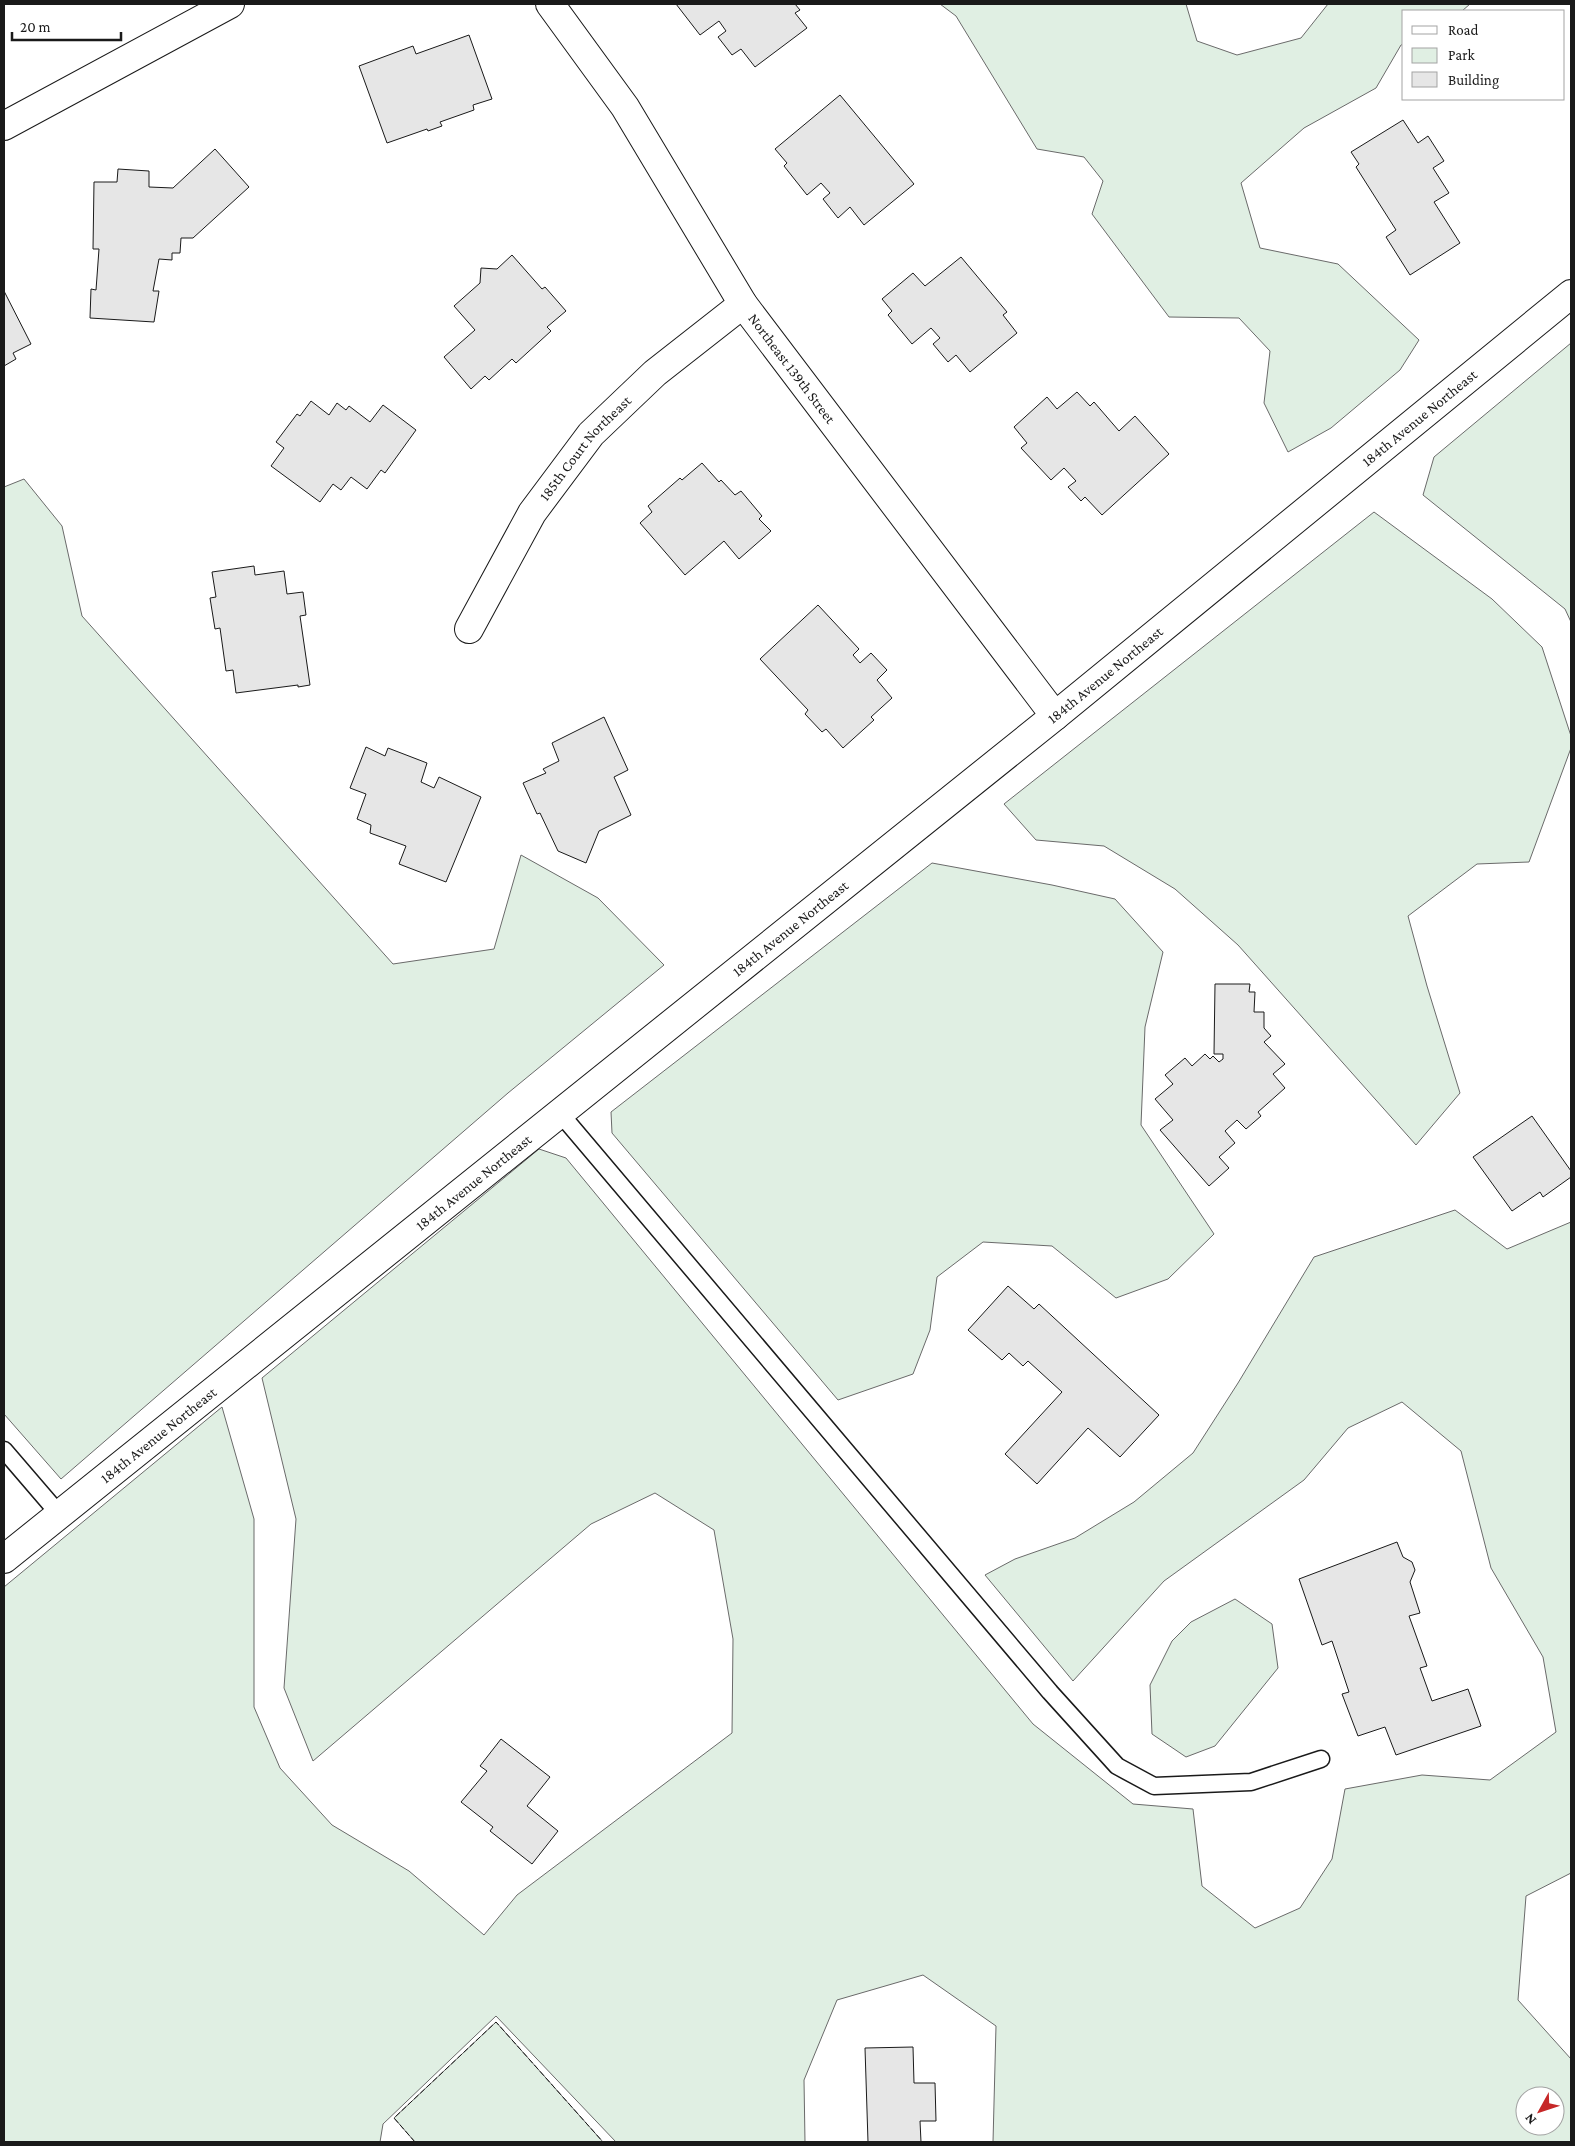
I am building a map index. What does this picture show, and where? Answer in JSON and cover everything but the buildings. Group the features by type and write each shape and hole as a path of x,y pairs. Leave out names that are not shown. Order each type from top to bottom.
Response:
{"street":[{"path":"4,126 230,4"},
{"name":"Northeast 139th Street","path":"550,4 625,107 743,304 1056,716"},
{"name":"184th Avenue Northeast","path":"4,1559 559,1112 1056,716 1571,294"},
{"name":"185th Court Northeast","path":"469,629 532,513 591,434 655,373 743,304"}],"lane":[{"path":"559,1112 1050,1692 1117,1766 1154,1786 1251,1782 1321,1759"},
{"path":"4,1450 59,1514"}],"green space":[{"path":"940,4 1186,4 1197,41 1237,55 1301,38 1328,4 1470,4 1463,10 1402,10 1402,45 1376,88 1304,128 1241,183 1260,248 1338,264 1419,340 1400,370 1331,428 1288,452 1264,403 1270,351 1239,318 1169,317 1092,214 1103,181 1084,157 1037,149 956,16"},
{"path":"1571,343 1571,622 1565,609 1423,495 1434,457"},
{"path":"24,479 62,526 82,616 393,964 494,949 521,855 598,898 664,965 508,1093 61,1479 4,1414 4,487"},
{"path":"1374,512 1492,599 1542,647 1571,736 1571,748 1529,862 1477,864 1408,916 1427,986 1460,1093 1416,1145 1238,945 1175,889 1104,846 1036,840 1004,804"},
{"path":"932,863 1052,885 1115,899 1163,952 1145,1027 1141,1125 1214,1234 1168,1279 1116,1298 1052,1246 983,1242 937,1277 930,1330 913,1374 838,1400 612,1133 611,1112"},
{"path":"539,1149 566,1158 1033,1724 1133,1804 1193,1809 1202,1886 1255,1928 1300,1908 1332,1859 1345,1789 1422,1775 1490,1780 1556,1732 1543,1657 1491,1568 1461,1451 1402,1402 1348,1428 1304,1480 1164,1581 1073,1681 985,1575 1015,1559 1075,1538 1134,1502 1193,1453 1238,1383 1314,1257 1455,1210 1507,1249 1571,1222 1571,1873 1526,1896 1518,2000 1571,2059 1571,2142 993,2142 996,2026 923,1975 837,2000 804,2080 805,2142 616,2142 496,2016 383,2124 380,2142 4,2142 4,1587 222,1407 254,1519 254,1707 280,1768 332,1825 409,1871 484,1935 517,1895 732,1733 733,1639 714,1530 655,1493 591,1524 313,1761 284,1688 296,1519 262,1378"},
{"path":"1235,1599 1272,1624 1278,1668 1215,1746 1186,1757 1152,1734 1150,1685 1172,1641 1191,1622"},
{"path":"496,2022 603,2142 415,2142 394,2118"}],"fence":[{"path":"415,2142 394,2118 496,2022 603,2142"}]}
